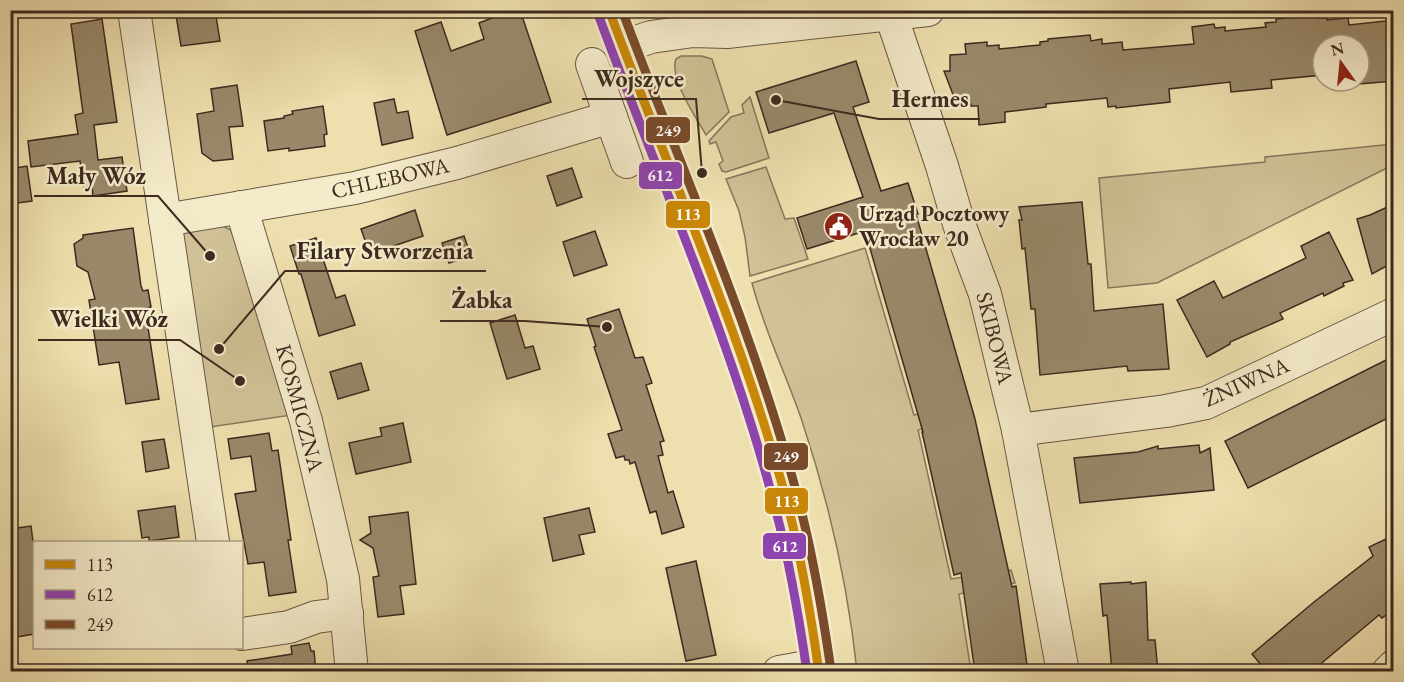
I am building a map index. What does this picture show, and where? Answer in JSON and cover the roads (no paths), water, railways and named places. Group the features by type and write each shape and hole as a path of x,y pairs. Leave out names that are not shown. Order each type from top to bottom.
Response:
{"street":[{"path":"134,10 213,541"},
{"path":"609,10 727,316 770,440 789,508 804,578 819,668 779,672"},
{"path":"622,47 651,37 693,31 727,32 928,10"},
{"name":"SKIBOWA","path":"891,15 984,294 1018,430 1063,672"},
{"path":"592,64 627,162"},
{"name":"CHLEBOWA","path":"165,220 355,188 457,163 611,117"},
{"name":"KOSMICZNA","path":"241,207 306,422 343,579 352,672"},
{"name":"ŻNIWNA","path":"1018,430 1166,411 1206,403 1394,314"},
{"path":"243,634 289,627 316,617 347,613"},
{"path":"1388,672 1394,666"}],"place":[{"name":"Hermes","path":"776,100"},
{"name":"Wojszyce","path":"702,173"},
{"name":"Urząd Pocztowy Wrocław 20","path":"838,226"},
{"name":"Mały Wóz","path":"210,256"},
{"name":"Żabka","path":"607,327"},
{"name":"Filary Stworzenia","path":"219,349"},
{"name":"Wielki Wóz","path":"240,381"}]}
